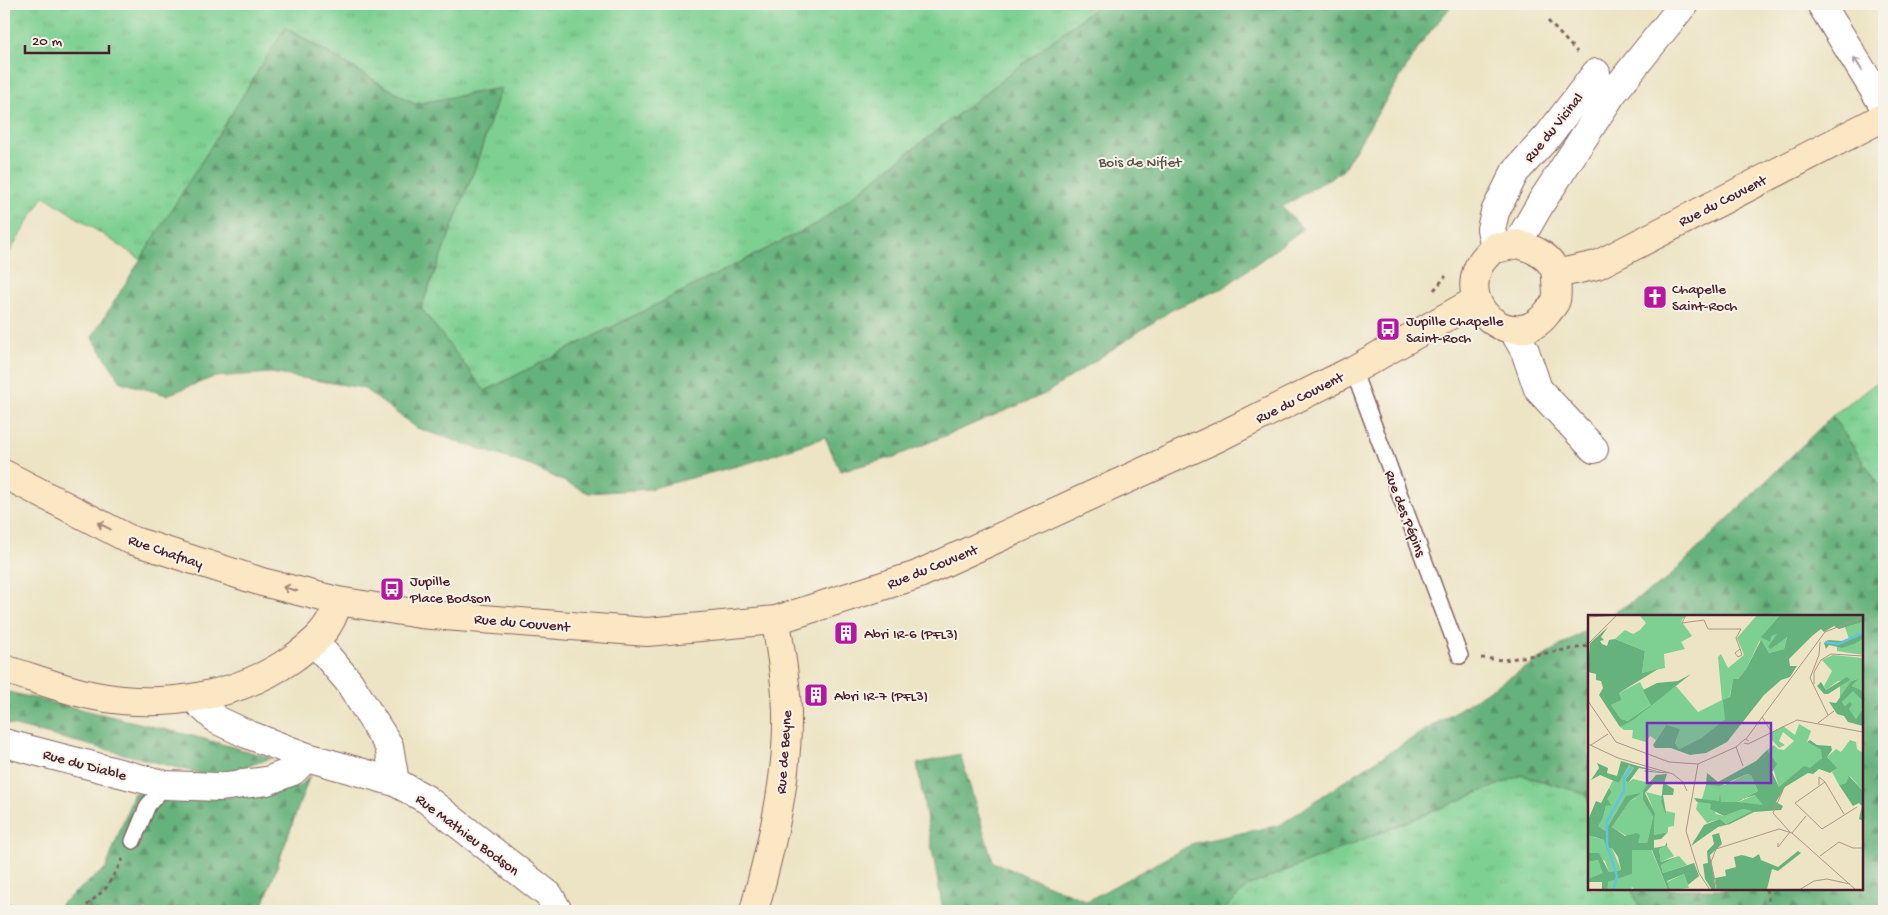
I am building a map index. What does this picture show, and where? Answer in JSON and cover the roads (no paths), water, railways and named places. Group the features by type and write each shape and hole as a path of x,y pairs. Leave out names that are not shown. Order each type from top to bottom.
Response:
{"street":[{"path":"1506,246 1529,247 1546,258 1556,274 1556,301 1540,323 1513,330 1490,321 1475,301 1473,283 1479,266 1506,246 1542,201 1612,94 1684,4"},
{"path":"1821,4 1884,106"},
{"name":"Rue du Vicinal","path":"1506,246 1491,229 1495,212 1516,172 1548,136 1596,73"},
{"name":"Rue du Couvent","path":"1556,274 1597,264 1884,117"},
{"name":"Rue du Couvent","path":"338,601 420,614 647,632 776,620 917,575 1217,438 1353,370 1475,301"},
{"path":"1513,330 1525,351 1538,389 1594,449"},
{"name":"Rue Chafnay","path":"4,474 131,540 253,579 338,601"},
{"path":"4,669 95,696 147,701 194,699 256,680 285,664 325,633 334,618 338,601"},
{"name":"Rue de Beyne","path":"754,911 768,856 784,776 788,714 776,620"},
{"path":"315,642 349,682 389,746 395,782"},
{"name":"Rue Mathieu Bodson","path":"194,699 217,720 307,757 395,782 426,799 549,895 558,911"},
{"name":"Rue du Diable","path":"4,743 166,785 219,787 267,781 293,771 307,757"}],"lane":[{"name":"Rue des Pépins","path":"1353,370 1460,656"},
{"path":"133,841 148,805 166,785"}],"place":[{"name":"Chapelle Saint-Roch","path":"1655,297"},
{"name":"Jupille Chapelle Saint-Roch","path":"1388,329"},
{"name":"Jupille Place Bodson","path":"392,589"},
{"name":"Abri IR-6 (PFL3)","path":"846,633"},
{"name":"Abri IR-7 (PFL3)","path":"816,695"}],"park label":[{"name":"Bois de Nifiet","path":"1140,161"}]}
